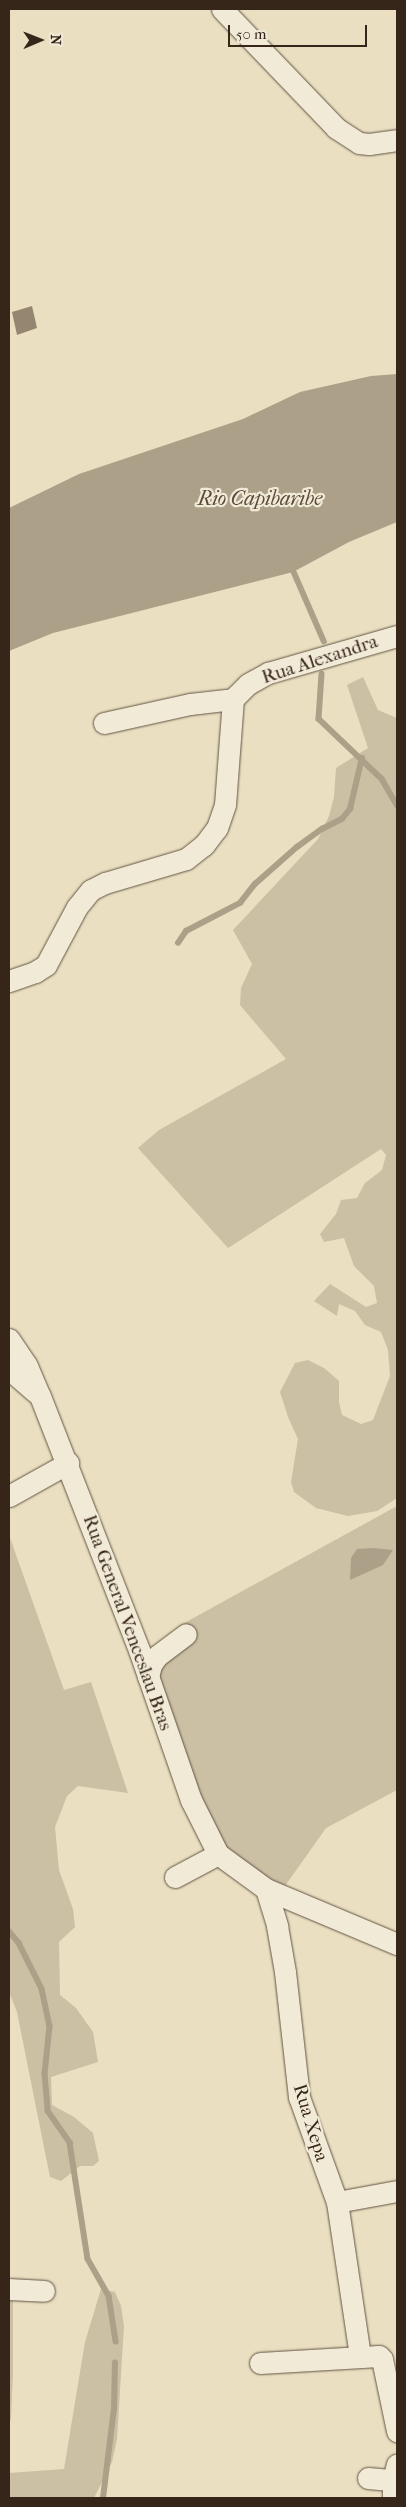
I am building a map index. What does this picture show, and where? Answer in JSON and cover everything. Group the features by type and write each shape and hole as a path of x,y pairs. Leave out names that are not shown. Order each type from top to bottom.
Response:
{"street":[{"path":"222,9 343,133 359,143 369,144 397,140"},
{"name":"Rua Alexandra","path":"233,698 248,684 268,673 397,636"},
{"path":"9,981 35,972 46,965 77,907 91,890 105,882 186,860 204,845 217,828 225,805 233,698 190,704 104,723"},
{"name":"Rua General Venceslau Bras","path":"9,1339 27,1366 68,1464 148,1677 191,1800 218,1854 266,1889 397,1944"},
{"path":"9,1369 40,1396"},
{"path":"9,1496 68,1464"},
{"path":"148,1677 151,1665 164,1638 186,1634"},
{"path":"175,1877 218,1854"},
{"name":"Rua Xepa","path":"266,1889 277,1926 285,1972 299,2097 337,2202 368,2355 382,2359 397,2430"},
{"path":"337,2202 397,2191"},
{"path":"9,2289 44,2292"},
{"path":"260,2363 368,2355"},
{"path":"368,2478 394,2480"}],"shaded area":[{"path":"363,677 378,710 397,718 397,1498 377,1511 348,1516 316,1508 294,1492 291,1482 298,1439 280,1392 295,1363 308,1360 324,1368 339,1381 339,1402 342,1415 361,1424 373,1420 390,1376 388,1350 381,1332 365,1325 355,1311 339,1304 337,1316 314,1301 330,1284 366,1307 377,1303 374,1286 354,1266 344,1238 324,1242 320,1234 336,1214 341,1200 357,1198 365,1183 382,1170 386,1155 381,1149 228,1248 138,1148 159,1130 286,1059 240,1005 241,988 252,964 233,930 318,839 329,816 334,797 336,768 368,748 347,685"},
{"path":"397,1506 397,1790 326,1828 285,1886 256,1875 216,1843 165,1702 157,1667 179,1626"},
{"path":"9,1535 64,1690 91,1682 128,1793 78,1786 67,1796 55,1827 59,1870 73,1909 75,1927 59,1942 60,1995 76,2008 93,2032 98,2062 51,2077 52,2105 74,2117 93,2133 99,2161 93,2166 80,2166 61,2181 50,2177 17,2012 9,1992"},
{"path":"101,2289 115,2292 121,2306 124,2326 117,2439 112,2462 94,2498 9,2498 9,2473 64,2469 85,2342"},
{"path":"9,2295 13,2295 13,2374 11,2419 9,2424"}],"water":[{"name":"Rio Capibaribe","path":"397,374 397,522 349,542 293,572 53,633 9,651 9,508 79,474 243,419 300,392 371,376"},
{"path":"357,1549 393,1550 383,1565 350,1580 351,1558"}],"building":[{"path":"32,306 37,328 17,335 12,312"}],"waterway":[{"path":"291,565 324,641"},
{"path":"322,674 319,719 382,779 397,805"},
{"path":"178,943 186,931 240,903 255,884 297,847 322,829 342,819 350,809 362,758"},
{"path":"9,1931 19,1943 42,1989 50,2026 45,2074 48,2111 70,2143 88,2259 109,2296 116,2341"},
{"path":"103,2498 114,2409 115,2363"}]}
